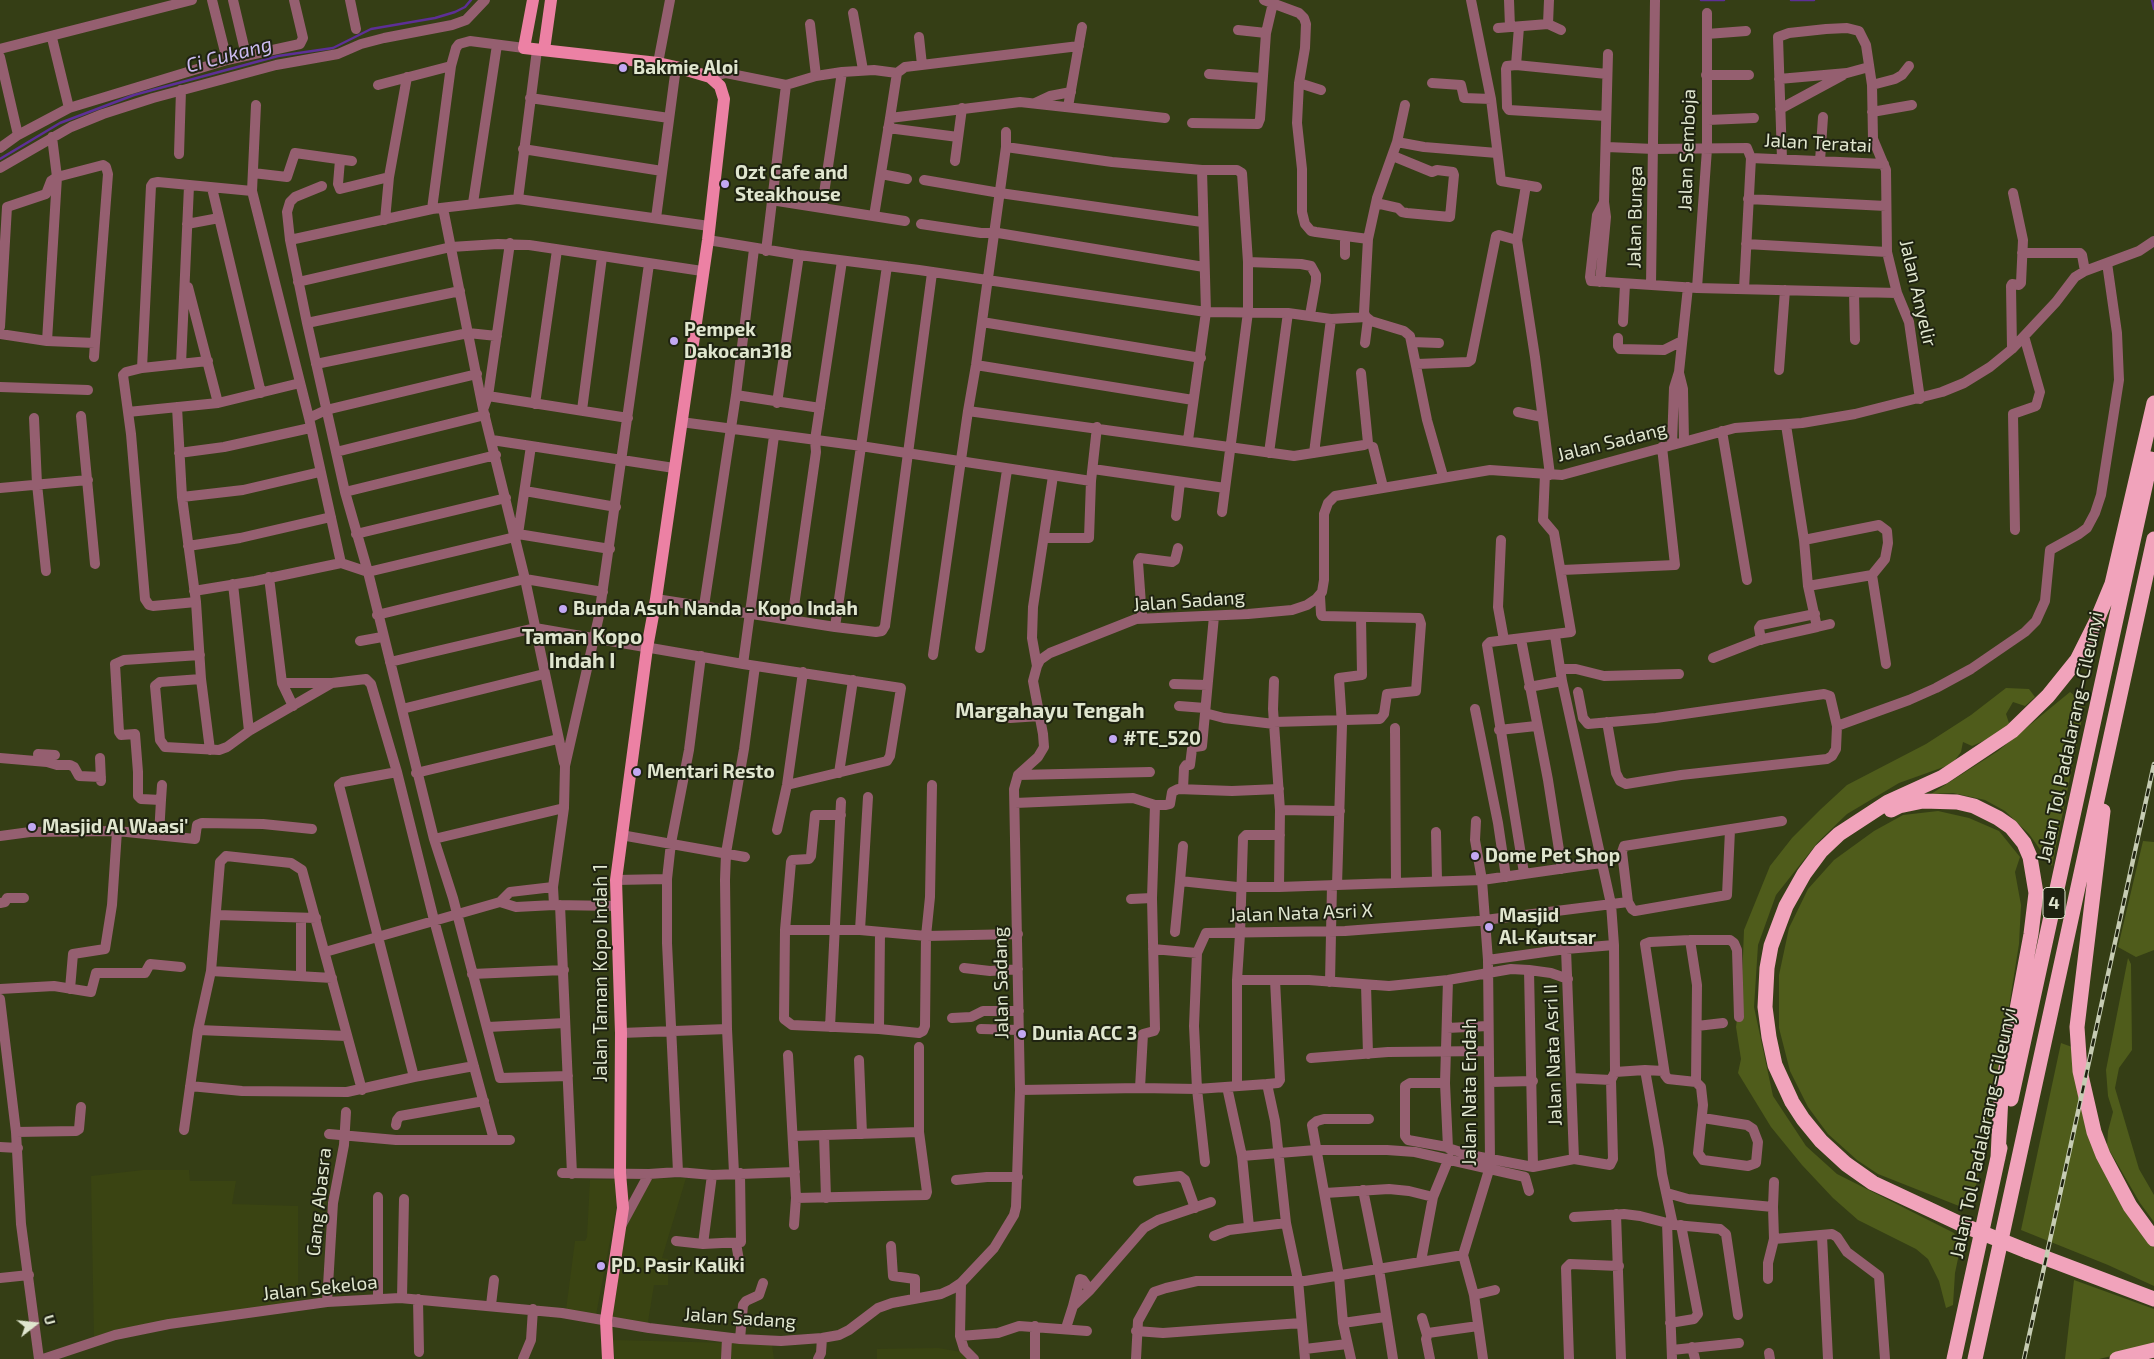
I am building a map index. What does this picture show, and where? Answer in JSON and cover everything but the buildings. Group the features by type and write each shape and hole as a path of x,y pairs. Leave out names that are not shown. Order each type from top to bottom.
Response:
{"highway":[{"path":"2154,403 2112,584 2097,620 2076,660 2048,696 2012,731 1943,777 1888,802 1839,834 1821,851 1804,874 1786,906 1771,946 1767,968 1765,1007 1775,1065 1798,1111 1821,1141 1846,1164 1873,1183 2154,1299"},
{"name":"Jalan Tol Padalarang–Cileunyi","path":"1954,1359 2154,447"},
{"name":"4","path":"1975,1359 2154,539"},
{"path":"2104,767 2102,831 2092,894 2077,1027 2080,1071 2094,1132 2103,1155 2130,1206 2154,1239"},
{"path":"1968,1222 1870,1174 1820,1131 1795,1096 1784,1071 1775,1040 1771,993 1775,955 1786,920 1796,897 1815,868 1835,846 1863,824 1899,806 1923,801 1941,801 1974,806 2011,827 2024,843 2030,857 2036,893 2032,934 2001,1095 1998,1158"},
{"path":"2028,1246 2154,1292"},
{"path":"2117,1359 2154,1350"}],"main road":[{"path":"533,0 535,50"},
{"path":"535,50 552,0"},
{"path":"535,50 658,63 710,77"},
{"name":"Jalan Taman Kopo Indah 1","path":"608,1359 606,1320 623,1208 620,1174 620,1033 616,880 647,648 656,599 708,240 724,99 720,86 710,77"}],"street":[{"path":"0,49 52,38 192,0"},
{"path":"212,0 227,60"},
{"path":"233,0 246,55"},
{"path":"0,148 18,135 69,108 227,60 300,44 302,41 294,0"},
{"path":"350,0 356,29"},
{"path":"0,168 52,137 103,114 181,90 276,66 338,54 361,44 384,38 452,25 466,20 485,0"},
{"path":"658,63 670,0"},
{"path":"1472,0 1491,99 1501,180 1536,188"},
{"path":"1509,0 1514,27 1516,65"},
{"path":"1548,24 1549,0"},
{"name":"Jalan Bunga","path":"1651,285 1655,0"},
{"path":"1192,123 1258,124 1260,118 1268,1 1299,13 1304,18 1305,48 1299,83 1297,123 1302,169 1303,219 1307,228 1311,231 1368,239"},
{"path":"853,13 863,70"},
{"name":"Jalan Semboja","path":"1679,372 1682,341 1693,288 1707,149 1707,14"},
{"path":"810,24 816,76"},
{"path":"1498,28 1548,24 1561,30"},
{"path":"1068,107 1082,27"},
{"name":"Jalan Anyelir","path":"1779,79 1777,41 1779,36 1826,29 1855,29 1863,36 1872,85 1874,138 1876,149 1886,170 1887,252 1897,292 1909,322 1920,399"},
{"path":"1238,30 1266,33"},
{"path":"1707,34 1746,31"},
{"path":"919,37 922,65"},
{"path":"52,38 69,108"},
{"path":"432,209 451,66 459,44 470,41 535,50 518,199"},
{"path":"473,203 497,45"},
{"path":"874,216 897,73 904,67 1079,46"},
{"path":"1608,54 1607,147 1604,202 1606,218 1595,281 1693,288 1897,292"},
{"path":"0,57 18,135"},
{"path":"1606,116 1509,110 1507,107 1506,69 1507,66 1516,65 1607,74"},
{"path":"378,85 451,66"},
{"path":"1872,85 1896,79 1909,66"},
{"path":"656,218 676,67"},
{"path":"1782,159 1779,79 1847,73 1869,67"},
{"path":"710,77 726,73 786,85 816,76 842,72 863,70 897,73"},
{"path":"822,207 842,72"},
{"path":"1780,109 1847,73"},
{"path":"1209,74 1262,78"},
{"path":"1706,75 1749,74"},
{"path":"385,220 389,178 407,77"},
{"path":"1299,83 1321,90"},
{"path":"1432,83 1461,85 1464,98 1491,99"},
{"path":"766,250 786,85"},
{"path":"179,154 181,90"},
{"path":"1034,103 1050,96 1071,92"},
{"path":"530,98 669,118"},
{"path":"889,123 962,108 1001,103 1034,103 1165,118"},
{"path":"256,105 252,191 300,383 341,563"},
{"path":"1365,343 1367,318 1363,301 1368,239 1376,202 1398,142 1405,105"},
{"path":"1872,112 1912,106"},
{"path":"955,161 962,108"},
{"path":"1820,161 1823,117"},
{"path":"1708,120 1754,118"},
{"path":"889,123 958,137"},
{"path":"933,655 976,365 1006,147 1006,132"},
{"path":"47,341 58,177 52,137"},
{"path":"1398,142 1497,153"},
{"path":"1006,147 1112,162 1202,170 1240,170 1242,174 1248,262 1248,312 1232,448 1222,512"},
{"path":"1607,147 1654,149 1744,147 1750,151 1744,289"},
{"path":"523,149 662,171"},
{"path":"253,173 287,177 295,153 352,161"},
{"path":"1376,202 1398,208 1402,212 1450,217 1453,172 1437,170 1432,172 1393,156"},
{"name":"Jalan Teratai","path":"1751,158 1884,164"},
{"path":"340,160 338,184 340,188 389,178"},
{"path":"0,327 7,206 46,194 52,181 58,177 99,166 106,167 108,172 94,357"},
{"path":"1188,440 1206,312 1202,170"},
{"path":"881,174 907,179"},
{"path":"924,180 1000,193 1202,222"},
{"path":"142,368 151,186 153,183 158,182 252,191"},
{"path":"181,364 189,186"},
{"path":"322,186 295,197 290,202 286,212 298,282 345,492 368,572 416,773 457,914 500,1078 568,1076"},
{"path":"1524,873 1499,730 1487,645 1490,642 1504,640 1554,636 1570,633 1572,630 1554,532 1542,518 1547,475 1542,417 1517,240 1526,186"},
{"path":"212,188 261,393"},
{"path":"2012,349 2011,286 2021,283 2022,252 2021,228 2013,193"},
{"path":"290,240 432,209 518,199 709,226"},
{"path":"1748,199 1886,206"},
{"path":"771,200 905,221"},
{"path":"443,208 484,412 516,535 565,766"},
{"path":"187,224 220,218"},
{"path":"921,224 993,233 1204,267"},
{"path":"1417,364 1468,362 1471,360 1496,236 1499,235 1517,240"},
{"path":"1345,236 1345,255"},
{"path":"708,240 799,256 886,266 1206,312 1288,313 1331,319 1367,318 1407,333 1412,342 1427,420 1443,476"},
{"name":"Jalan Sadang","path":"1037,666 1040,660 1050,653 1142,618 1214,616 1292,610 1307,605 1320,596 1324,580 1324,514 1328,503 1335,496 1443,476 1490,470 1562,475 1735,428 1786,425 1855,414 1920,399 1964,383 1990,367 2012,349 2056,302 2075,277 2107,262 2139,251 2154,241"},
{"path":"298,282 451,247 510,243 702,272"},
{"path":"484,412 488,396 510,243"},
{"path":"1746,244 1887,252"},
{"path":"704,606 729,430 736,395 754,249"},
{"path":"535,404 557,250"},
{"path":"2022,252 2080,253 2085,271"},
{"path":"777,402 799,256"},
{"path":"582,410 602,257"},
{"path":"792,620 816,452 815,440 842,261"},
{"path":"1248,262 1311,266 1316,275 1316,281 1310,315"},
{"path":"1837,726 1909,700 1936,688 1971,669 2025,632 2036,621 2045,601 2050,550 2087,528 2095,513 2101,495 2119,380 2117,333 2107,262"},
{"path":"649,264 603,592 565,766 564,808 553,887 557,905 564,970 568,1076 567,1174 678,1172 712,1175 795,1172"},
{"path":"835,627 886,266"},
{"path":"656,599 835,627 876,632 882,631 885,626 932,273"},
{"path":"185,278 218,403"},
{"path":"1623,322 1625,284"},
{"path":"307,323 460,290"},
{"path":"1779,370 1786,290"},
{"path":"1854,292 1855,340"},
{"path":"1269,453 1288,313"},
{"path":"1314,453 1331,319"},
{"path":"982,322 1201,358"},
{"path":"316,364 468,333 497,336"},
{"path":"0,334 47,341 95,343"},
{"path":"2015,530 2013,414 2036,406 2040,392 2024,336"},
{"path":"1618,338 1620,349 1664,350 1682,341"},
{"path":"1412,342 1439,343"},
{"path":"196,602 153,606 149,605 145,599 123,376 126,372 142,368 208,361"},
{"path":"976,365 1193,400"},
{"path":"1679,372 1683,389 1684,441"},
{"path":"1562,570 1675,565 1667,446 1674,388 1679,372"},
{"path":"968,410 1294,456 1364,445 1369,441 1361,373"},
{"path":"179,453 224,447 309,423 326,410 477,374"},
{"path":"128,412 218,403 300,383"},
{"path":"0,387 88,390"},
{"path":"736,395 820,408"},
{"path":"488,396 628,418"},
{"path":"177,407 182,497 196,602 201,679 210,750"},
{"path":"336,452 484,412"},
{"path":"1518,412 1542,417"},
{"path":"81,416 95,564"},
{"path":"34,418 46,570"},
{"path":"681,422 729,430 861,446 1007,470 1091,481"},
{"path":"1786,425 1804,540 1808,586 1818,627"},
{"path":"1087,549 1091,481 1097,427"},
{"path":"1722,431 1747,580"},
{"path":"743,664 774,436"},
{"path":"492,440 674,468"},
{"path":"516,535 525,491 530,446"},
{"path":"1373,447 1383,487"},
{"path":"345,492 496,454"},
{"path":"980,648 1007,470"},
{"path":"1093,470 1225,488"},
{"path":"182,497 243,490 320,472"},
{"path":"1018,775 1043,751 1044,736 1033,681 1037,666 1032,638 1033,607 1053,476"},
{"path":"0,488 88,480"},
{"path":"1176,516 1180,482"},
{"path":"525,491 616,507"},
{"path":"356,534 506,498"},
{"path":"188,546 240,538 331,517"},
{"path":"1804,540 1876,525 1886,531 1886,553 1872,576 1886,664"},
{"path":"194,591 341,563 368,572 516,535 610,549"},
{"path":"1044,538 1088,538"},
{"path":"1501,540 1498,607 1504,640"},
{"path":"1142,618 1138,562 1140,558 1172,562 1175,560 1178,548"},
{"path":"1808,586 1872,576"},
{"path":"269,577 282,683 293,706"},
{"path":"377,615 525,579 603,592"},
{"path":"233,584 249,732"},
{"path":"1179,706 1205,710 1224,718 1274,723 1380,719 1384,714 1387,694 1416,691 1420,620 1417,618 1321,615 1320,596"},
{"path":"1761,640 1758,628 1761,625 1815,614"},
{"path":"1183,789 1184,768 1190,764 1192,749 1202,746 1214,616"},
{"path":"1330,982 1330,931 1340,812 1342,721 1339,684 1340,677 1361,676 1362,674 1361,617"},
{"path":"1713,658 1761,640 1830,624"},
{"path":"390,662 535,628 755,666 899,686 902,690 889,760 787,785"},
{"path":"1242,1156 1316,1150 1386,1150 1490,1164 1534,1167 1574,1159 1607,1166 1612,1163 1614,945 1611,904 1562,681 1554,636"},
{"path":"360,642 382,637"},
{"path":"1520,639 1548,780 1562,869"},
{"path":"161,800 141,799 138,796 135,734 121,735 119,732 114,664 124,660 200,655"},
{"path":"678,1172 667,943 667,879 671,843 689,750 701,656"},
{"path":"676,1241 702,1244 736,1243 741,1240 727,1029 724,906 726,853 744,749 755,666"},
{"path":"1560,669 1576,670 1604,676 1679,674"},
{"path":"777,830 787,785 803,672"},
{"path":"402,709 544,674"},
{"path":"201,679 160,682 155,686 160,740 163,746 168,748 210,750 227,747 332,683"},
{"path":"282,683 332,683 366,679 369,681 397,772 434,920 494,1140"},
{"path":"839,773 853,680"},
{"path":"1274,681 1274,723 1280,810 1279,887"},
{"path":"1529,687 1562,681"},
{"path":"1174,684 1207,685"},
{"path":"1578,692 1585,722 1588,724 1607,722 1656,718 1824,694 1830,696 1837,726 1836,749 1832,756 1827,759 1626,784 1620,781 1616,773 1607,722"},
{"path":"1476,709 1498,823 1506,877"},
{"path":"1010,718 1040,716"},
{"path":"1499,730 1536,726"},
{"path":"1395,728 1396,882"},
{"path":"416,773 558,739"},
{"path":"0,752 55,755"},
{"path":"0,758 70,765 74,767 79,776 101,779 100,758"},
{"path":"397,772 343,782 339,785 414,1077"},
{"path":"1018,775 1150,772"},
{"name":"Jalan Sadang","path":"606,1320 649,1328 772,1342 839,1335 878,1308 941,1294 960,1283 994,1248 1014,1215 1018,1177 1020,1090 1014,789 1018,775"},
{"path":"840,815 815,815 811,856 807,859 792,860 790,862 785,930 784,1019 792,1025 919,1033 924,1031 925,1026 926,936 930,897 932,785"},
{"path":"159,835 162,786"},
{"path":"1015,803 1134,798 1155,806 1169,805 1172,792 1183,789 1232,791 1279,789"},
{"path":"860,930 868,797"},
{"path":"830,1027 841,802"},
{"path":"1140,1088 1143,1034 1154,1031 1152,898 1155,806"},
{"path":"434,839 564,808"},
{"path":"1280,810 1340,812"},
{"name":"Jalan Nata Endah","path":"1463,1255 1490,1164 1488,960 1482,880 1475,840 1476,821"},
{"path":"1730,830 1727,895 1635,911 1632,909 1628,902 1622,852 1624,846 1782,821"},
{"path":"0,836 30,832 117,831 195,839 198,825 202,823 263,824 312,829"},
{"path":"70,989 73,954 105,949 112,905 117,831"},
{"path":"1436,832 1437,881"},
{"path":"621,835 745,857"},
{"path":"1249,1227 1242,1156 1232,1086 1244,836 1280,835"},
{"path":"1175,932 1183,846"},
{"path":"184,1130 198,1030 211,971 220,862 226,856 291,863 302,870 362,1090"},
{"path":"1180,881 1242,887 1279,887 1482,880 1601,863"},
{"path":"616,880 667,879"},
{"path":"325,952 500,902 510,892 553,887"},
{"path":"0,903 4,903 9,898 24,898"},
{"path":"1131,900 1152,898"},
{"path":"500,902 516,908 557,905 616,906"},
{"name":"Jalan Nata Asri X","path":"1205,1162 1196,1089 1194,1026 1197,953 1206,933 1240,934 1330,931 1484,920 1628,902"},
{"path":"217,915 316,918"},
{"path":"301,919 301,976"},
{"path":"785,930 860,930 926,936 1018,934"},
{"path":"879,1029 880,933"},
{"path":"1690,940 1696,985 1696,1082"},
{"path":"1703,1118 1746,1125 1753,1129 1758,1142 1756,1163 1748,1166 1703,1160 1698,1153 1703,1118 1701,1087 1696,1082 1668,1079 1664,1071 1645,946 1650,942 1690,940 1730,940 1734,943 1737,950 1738,1017"},
{"path":"1488,960 1566,949 1614,945"},
{"path":"1154,949 1197,953"},
{"name":"Jalan Nata Asri II","path":"1566,949 1574,1159"},
{"path":"0,989 32,986 91,992 96,973 145,973 150,964 181,967"},
{"path":"964,968 990,971 1018,969"},
{"path":"1236,980 1330,982 1389,986 1448,980 1511,969 1551,973 1568,979"},
{"path":"472,974 564,970"},
{"path":"1529,970 1534,1167"},
{"path":"211,971 332,978"},
{"path":"1020,1090 1196,1089 1278,1083 1280,1080 1275,980"},
{"path":"1447,1147 1445,1083 1448,980"},
{"path":"1366,985 1368,1054"},
{"path":"0,999 18,1148 21,1224 41,1359"},
{"path":"952,1018 971,1017 983,1011 1019,1011"},
{"path":"488,1027 565,1023"},
{"path":"1697,1026 1724,1023"},
{"path":"1447,1028 1488,1026"},
{"path":"620,1033 727,1029"},
{"path":"198,1030 347,1036"},
{"path":"981,1030 1019,1030"},
{"path":"796,1198 926,1195 919,1132 919,1047"},
{"path":"1310,1058 1368,1054 1489,1051"},
{"path":"788,1055 796,1198 794,1225"},
{"path":"859,1060 862,1134"},
{"path":"190,1086 250,1091 347,1092 474,1066"},
{"path":"1571,1078 1613,1076 1645,1070 1664,1071"},
{"path":"1645,1070 1667,1193 1698,1314 1694,1319 1670,1324"},
{"path":"1490,1082 1533,1081"},
{"path":"1445,1083 1410,1083 1405,1086 1405,1136 1408,1140 1447,1147 1524,1177 1530,1191"},
{"path":"1267,1084 1280,1153 1286,1223 1298,1280 1300,1323 1305,1354 1347,1344"},
{"path":"396,1125 400,1116 484,1101"},
{"path":"16,1132 78,1130 81,1107"},
{"name":"Gang Abasra","path":"328,1302 333,1203 346,1112"},
{"path":"1350,1359 1343,1323 1339,1276 1312,1125 1324,1119 1369,1119"},
{"path":"793,1136 919,1132"},
{"path":"329,1134 396,1140 510,1140"},
{"path":"824,1135 826,1198"},
{"path":"0,1148 18,1148"},
{"path":"1421,1261 1433,1197 1448,1158"},
{"path":"620,1228 649,1174"},
{"path":"702,1244 712,1175"},
{"path":"1138,1181 1180,1176 1185,1180 1194,1208"},
{"path":"956,1180 1018,1177"},
{"path":"1768,1279 1768,1263 1774,1239 1774,1182"},
{"path":"1325,1193 1363,1190 1409,1191 1433,1197"},
{"path":"1363,1190 1379,1269 1393,1359"},
{"path":"1667,1193 1688,1199 1724,1204 1773,1207"},
{"path":"378,1197 378,1299"},
{"path":"402,1298 404,1199"},
{"path":"1073,1306 1090,1290 1144,1228 1158,1220 1211,1202"},
{"path":"1616,1214 1622,1359"},
{"path":"1574,1217 1616,1214 1640,1216 1674,1224 1716,1228 1726,1234 1738,1315"},
{"path":"1214,1236 1222,1231 1286,1223"},
{"path":"1674,1224 1670,1324 1672,1354 1692,1347 1740,1343"},
{"path":"1774,1239 1832,1234 1837,1237 1847,1252 1880,1276 1885,1359"},
{"path":"1822,1236 1828,1359"},
{"path":"736,1243 740,1266"},
{"path":"891,1246 893,1276 915,1279 915,1299"},
{"path":"1136,1359 1138,1321 1154,1292 1166,1288 1198,1281 1298,1280 1339,1276 1463,1255 1474,1294 1483,1359"},
{"path":"1569,1359 1566,1268 1570,1264 1619,1266"},
{"path":"0,1272 28,1271"},
{"path":"0,1278 28,1271"},
{"path":"1066,1328 1080,1279 1083,1280 1090,1290"},
{"path":"491,1305 494,1280"},
{"path":"740,1339 743,1305 746,1301 759,1295 763,1283"},
{"path":"960,1283 960,1336 964,1348 974,1359"},
{"path":"1474,1294 1495,1290"},
{"name":"Jalan Sekeloa","path":"41,1359 127,1332 328,1302 402,1298 418,1299 533,1309 606,1320"},
{"path":"418,1299 419,1352"},
{"path":"523,1359 531,1340 533,1309"},
{"path":"1343,1323 1385,1317"},
{"path":"1422,1318 1427,1335 1430,1359"},
{"path":"1136,1331 1163,1333 1300,1323"},
{"path":"960,1336 998,1333 1019,1326 1087,1331"},
{"path":"1035,1326 1035,1359"},
{"path":"1427,1335 1478,1326"},
{"path":"726,1359 727,1338"},
{"path":"818,1359 821,1353 822,1338"},
{"path":"1692,1347 1695,1359"}],"shaded area":[{"path":"2006,688 2029,689 2035,697 2025,706 2013,702 2006,714 2009,723 2004,732 1972,746 1963,742 1961,752 1952,764 1899,783 1847,814 1818,842 1776,895 1758,945 1754,1007 1773,1096 1806,1146 1837,1174 1954,1233 1960,1249 1955,1273 1953,1305 1946,1308 1939,1281 1928,1259 1916,1249 1858,1220 1833,1198 1802,1165 1771,1127 1738,1073 1741,1059 1736,1027 1742,981 1744,930 1770,866 1792,838 1821,809 1847,785 1926,744 1971,715"},
{"path":"2070,692 2085,704 2052,866 2029,834 2005,811 1985,800 1953,793 1931,794 1998,751"},
{"path":"1938,811 1969,818 1999,831 2020,857 2015,872 2021,905 2019,944 2000,1063 1974,1196 1964,1208 1878,1174 1857,1160 1828,1134 1808,1107 1790,1071 1779,1028 1779,975 1789,928 1808,889 1834,860 1874,831 1903,815"},
{"path":"2143,841 2154,842 2154,950 2136,957 2118,947"},
{"path":"2128,958 2131,964 2132,1050 2119,1068 2115,1088 2139,1169 2154,1195 2154,1222 2140,1203 2107,1146 2108,1131 2113,1112 2108,1096 2106,1070"},
{"path":"2061,1043 2072,1047 2076,1079 2154,1246 2154,1286 2108,1265 2021,1230"},
{"path":"143,1170 189,1170 190,1181 236,1181 232,1204 298,1206 298,1303 94,1339 91,1176"},
{"path":"686,1178 662,1258 668,1259 668,1285 654,1285 647,1328 612,1320 627,1219 648,1179"},
{"path":"590,1180 617,1180 616,1209 596,1315 566,1310 575,1241 585,1241 587,1237"},
{"path":"2074,1280 2154,1309 2154,1346 2099,1359 2065,1359"},
{"path":"613,1340 772,1344 774,1359 615,1359"},
{"path":"938,1348 967,1353 976,1359 877,1359 877,1349"}],"waterway":[{"name":"Ci Cukang","path":"0,159 60,123 134,95 278,56 333,48 371,29 435,18 455,12 465,7 471,0"},
{"name":"Ci Cukang","path":"1701,0 1724,0"},
{"name":"Ci Cukang","path":"1791,0 1814,0"},
{"name":"Ci Cukang","path":"2152,0 2154,9"}],"railway":[{"path":"2024,1359 2154,764"}],"place":[{"name":"Bakmie Aloi","path":"623,68"},
{"name":"Ozt Cafe and Steakhouse","path":"725,184"},
{"name":"Pempek Dakocan318","path":"674,341"},
{"name":"Bunda Asuh Nanda - Kopo Indah","path":"563,609"},
{"name":"#TE_520","path":"1113,739"},
{"name":"Mentari Resto","path":"637,772"},
{"name":"Masjid Al Waasi'","path":"32,827"},
{"name":"Dome Pet Shop","path":"1475,856"},
{"name":"Masjid Al-Kautsar","path":"1489,927"},
{"name":"Dunia ACC 3","path":"1022,1034"},
{"name":"PD. Pasir Kaliki","path":"601,1266"}],"district":[{"name":"Taman Kopo Indah I","path":"582,649"},
{"name":"Margahayu Tengah","path":"1050,711"}]}
